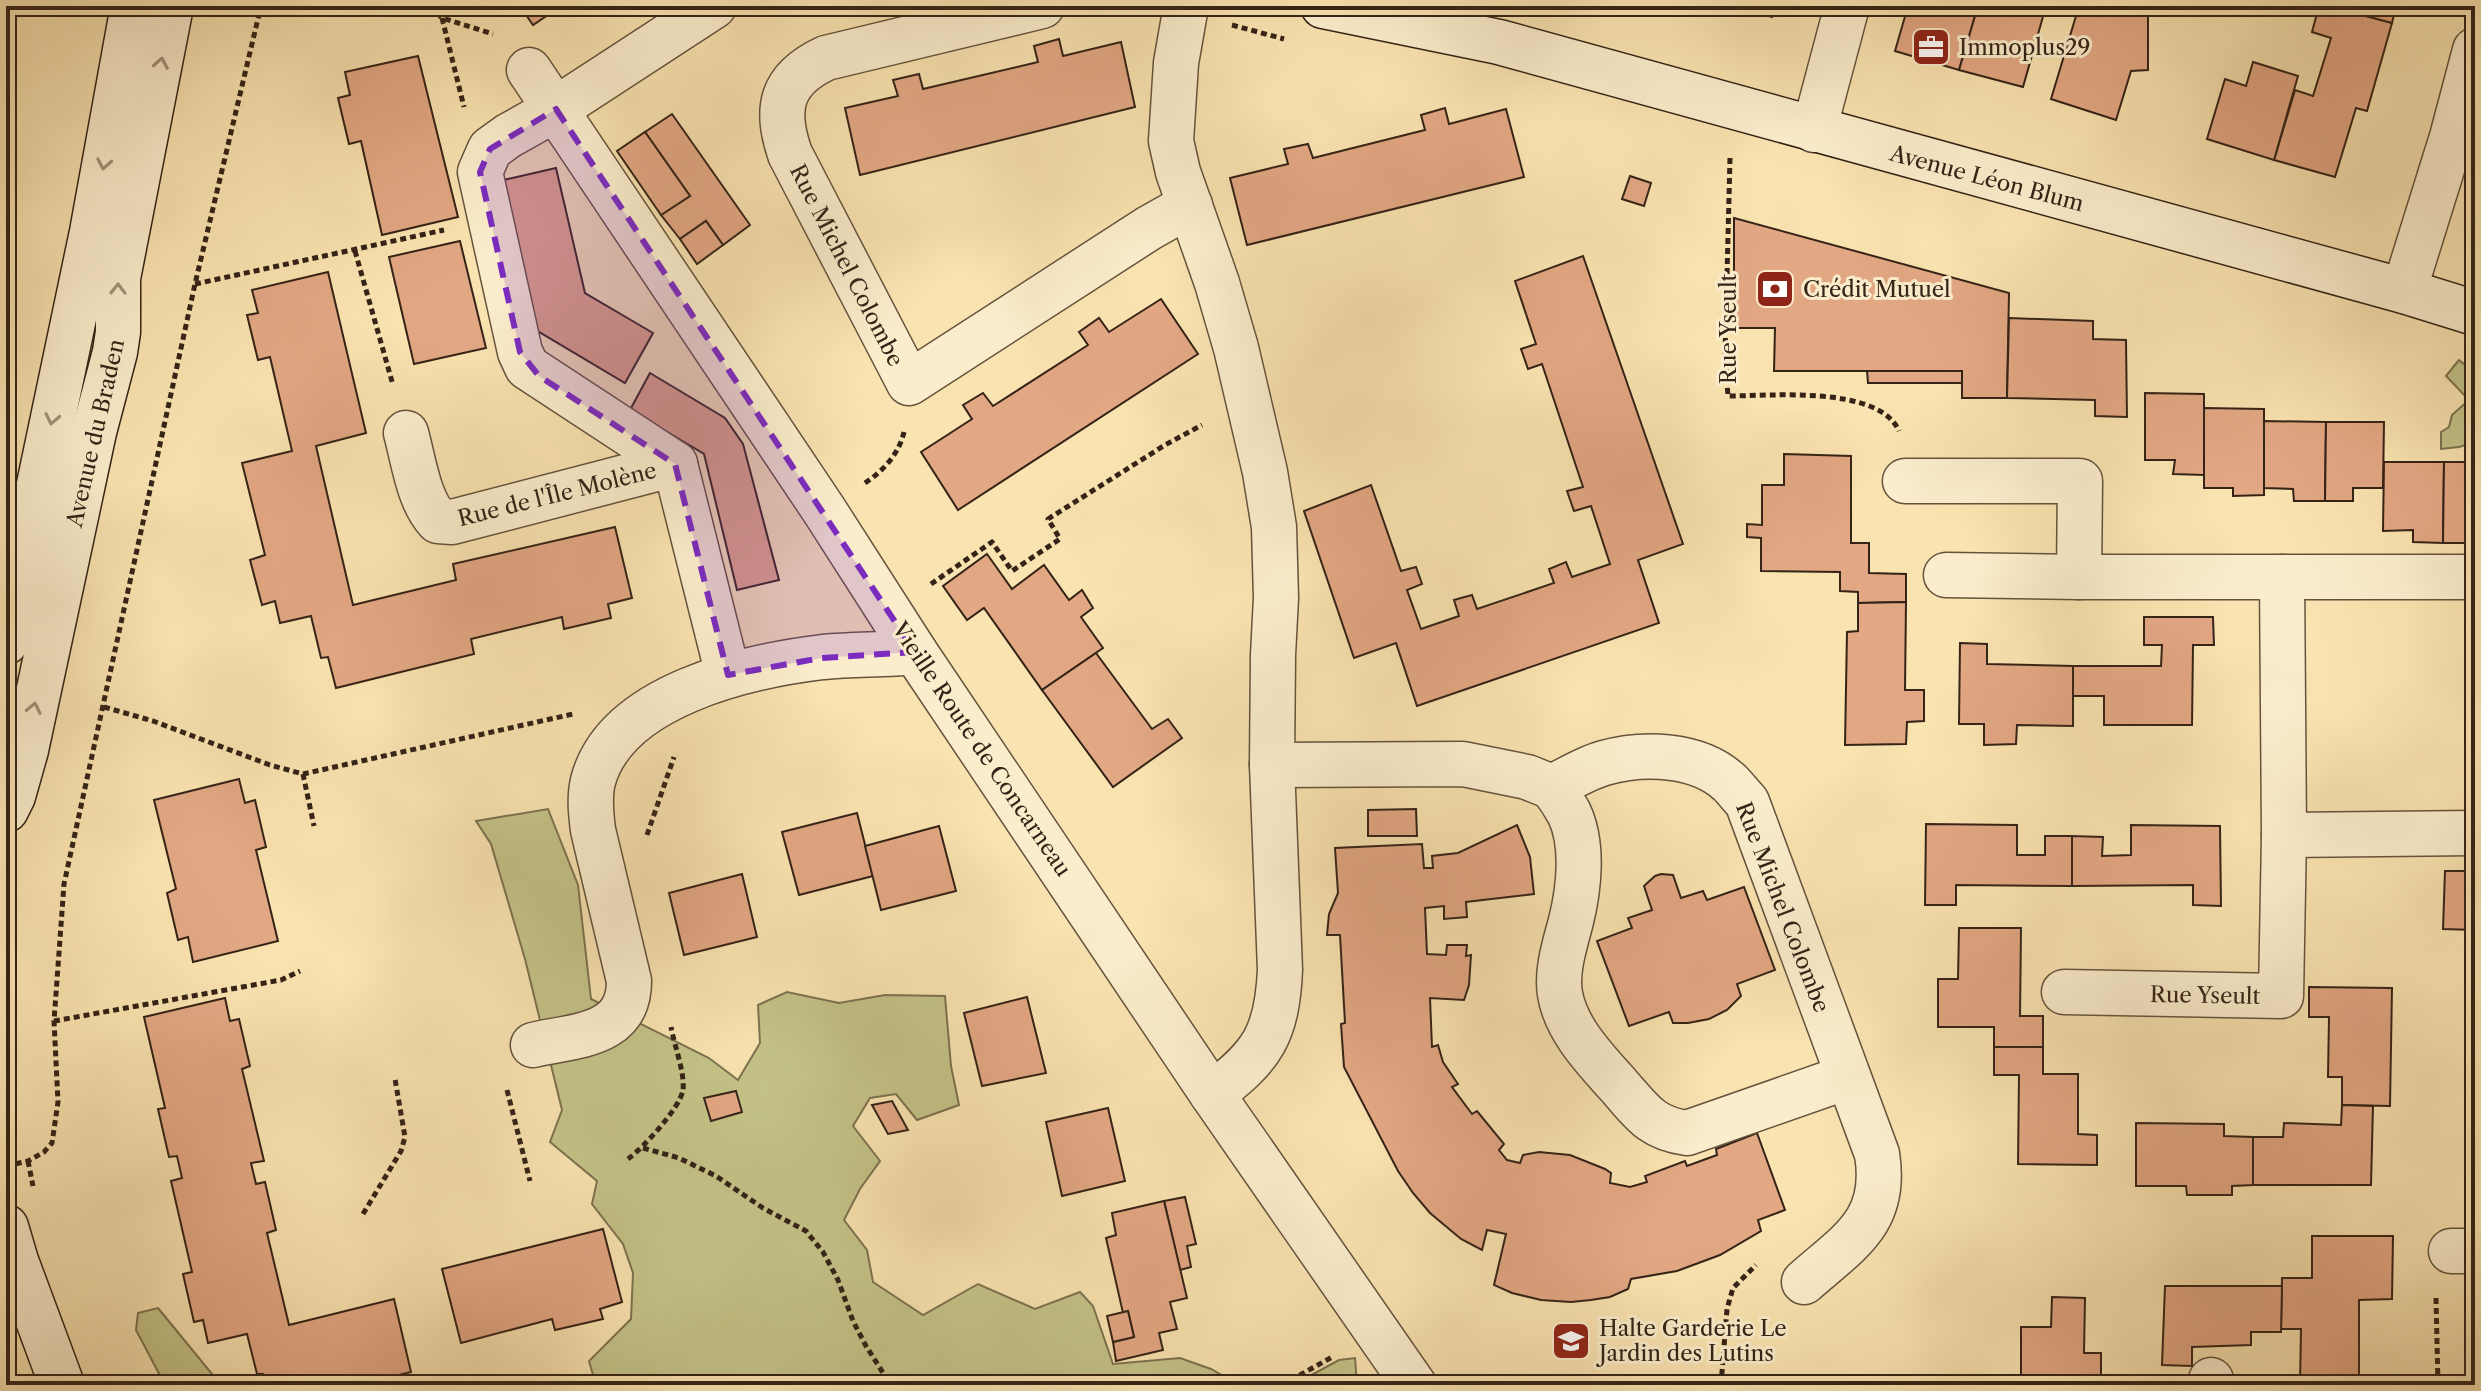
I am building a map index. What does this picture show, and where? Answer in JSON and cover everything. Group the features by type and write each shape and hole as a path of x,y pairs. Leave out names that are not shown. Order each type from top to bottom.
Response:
{"street":[{"name":"Avenue du Braden","path":"6,642 92,232 133,6"},
{"name":"Avenue du Braden","path":"6,810 26,750 94,432 115,352 118,278 171,6"},
{"path":"480,172 490,149 508,136 556,109 714,6"},
{"name":"Rue Michel Colombe","path":"1042,6 826,58 807,67 790,84 782,117 782,132 790,154 909,383 1149,228 1190,205"},
{"path":"1186,6 1176,63 1171,141 1178,172 1236,348 1265,472 1274,527 1276,598 1272,765 1279,996 1265,1043 1240,1073 1212,1094"},
{"name":"Avenue Léon Blum","path":"1323,6 1499,42 2475,313"},
{"name":"Avenue Léon Blum","path":"1423,6 1499,42"},
{"path":"1814,130 1847,6"},
{"path":"2404,291 2452,137 2475,50"},
{"name":"Vieille Route de Concarneau","path":"529,70 1212,1094 1414,1385"},
{"name":"Rue de l'Île Molène","path":"480,172 520,352 527,367 675,464 728,675"},
{"path":"69,338 94,432"},
{"name":"Rue de l'Île Molène","path":"406,433 423,498 438,521 452,522 675,464"},
{"path":"1905,481 2080,481 2079,577"},
{"path":"1946,575 2475,577"},
{"name":"Rue Yseult","path":"2064,992 2281,996 2284,835 2282,577"},
{"path":"533,1045 603,1029 617,1020 626,1004 629,981 593,830 590,805 597,771 625,728 676,697 728,675 821,658 915,652"},
{"name":"Rue Michel Colombe","path":"1552,787 1601,764 1629,757 1658,755 1711,770 1728,781 1747,802 1877,1154 1880,1176 1877,1198 1869,1220 1855,1238 1804,1282"},
{"path":"1272,765 1463,764 1527,777 1552,787 1570,815 1577,841 1578,875 1572,918 1564,946 1560,994 1576,1034 1648,1119 1667,1131 1687,1133 1847,1077"},
{"path":"2284,835 2475,833"},
{"path":"6,1227 62,1385"},
{"path":"26,1289 91,1385"}],"path":[{"path":"6,1166 28,1161 52,1143 58,1102 54,1021 64,884 195,284 261,6"},
{"path":"430,6 442,18 493,33 529,70"},
{"path":"442,18 480,172"},
{"name":"Rue Yseult","path":"1722,151 1731,159 1725,355 1728,396 1789,395 1839,399 1881,411 1895,422 1902,439 1905,481"},
{"path":"195,284 489,220"},
{"path":"355,251 406,433"},
{"path":"891,612 992,542 1012,571 1060,539 1048,519 1165,445 1248,400"},
{"path":"896,451 904,436"},
{"path":"645,842 683,732 676,697"},
{"path":"104,707 183,731 270,765 303,774 564,715 596,714 625,728"},
{"path":"303,774 314,826"},
{"path":"54,1021 281,980 300,971"},
{"path":"626,1004 670,1022 683,1088 679,1101 643,1148 628,1159"},
{"path":"363,1214 401,1151 405,1137 395,1079"},
{"path":"505,1080 530,1181"},
{"path":"643,1148 679,1158 716,1176 763,1208 806,1231 823,1252 838,1280 866,1346 885,1376 896,1385"},
{"path":"2438,1385 2436,1293 2463,1251"}],"highlighted area":[{"path":"556,109 915,652 821,658 728,675 675,464 539,376 520,352 481,186 480,172 490,149"}],"shaded area":[{"path":"2459,360 2475,373 2475,442 2441,449 2441,432 2449,427 2452,415 2469,400 2446,376"},
{"path":"548,809 578,885 591,999 709,1058 738,1080 760,1043 758,1005 787,992 839,1003 885,995 945,996 951,1066 959,1105 917,1120 896,1094 870,1098 853,1126 880,1161 860,1189 844,1220 867,1250 873,1282 923,1315 978,1284 1035,1309 1080,1292 1093,1306 1113,1364 1180,1358 1211,1369 1239,1385 596,1385 589,1361 631,1319 633,1273 623,1244 592,1204 597,1181 550,1142 562,1110 525,959 491,844 476,821"},
{"path":"158,1308 221,1385 165,1385 136,1330 138,1313"},
{"path":"1355,1358 1357,1385 1293,1385 1339,1360"}],"building":[{"path":"520,6 561,6 533,25"},
{"path":"1735,6 1775,6 1772,17"},
{"path":"1908,6 1978,6 1959,70 1895,51"},
{"path":"1978,6 2046,6 2023,87 1959,70"},
{"path":"2079,6 2148,6 2148,70 2131,71 2116,120 2051,99"},
{"path":"2319,6 2392,23 2367,111 2356,108 2335,177 2274,160 2295,90 2313,96 2331,38 2312,32"},
{"path":"2329,6 2396,6 2392,23"},
{"path":"1059,39 1063,56 1121,42 1135,107 860,175 845,108 898,96 893,80 919,74 923,89 1038,62 1034,46"},
{"path":"418,56 458,217 382,235 361,141 349,144 338,98 350,95 345,72"},
{"path":"2253,62 2298,76 2274,160 2207,139 2225,79 2246,86"},
{"path":"1445,108 1449,124 1506,109 1524,177 1247,245 1230,178 1288,164 1284,149 1308,144 1313,158 1425,130 1421,115"},
{"path":"672,114 750,225 723,245 706,221 680,239 661,215 690,196 645,132"},
{"path":"645,132 690,196 661,215 617,151"},
{"path":"556,168 585,293 653,333 625,383 536,330 499,181"},
{"path":"1630,176 1651,183 1644,206 1622,199"},
{"path":"1734,218 2009,293 2007,398 1962,398 1962,371 1774,371 1775,328 1734,328"},
{"path":"706,221 723,245 697,264 680,239"},
{"path":"460,241 486,348 414,364 389,257"},
{"path":"1583,256 1683,544 1638,560 1659,623 1417,706 1396,643 1354,658 1304,511 1371,485 1401,571 1416,567 1422,584 1407,590 1421,629 1459,616 1454,600 1472,595 1477,609 1554,583 1549,569 1566,562 1572,577 1610,564 1591,506 1574,511 1567,491 1583,487 1542,364 1528,369 1521,349 1536,344 1515,281"},
{"path":"328,272 366,433 316,446 353,605 456,580 453,564 615,527 632,598 608,604 611,618 564,629 562,617 471,639 474,654 336,688 328,657 321,658 311,616 280,623 275,601 262,605 250,560 265,555 242,463 292,451 270,357 258,360 247,315 258,313 252,290"},
{"path":"1161,299 1198,354 958,510 921,452 972,419 963,405 983,393 993,406 1088,345 1079,332 1099,318 1109,332"},
{"path":"2009,318 2093,321 2093,339 2126,340 2127,417 2095,416 2095,400 2007,398"},
{"path":"1867,371 1962,371 1962,383 1868,383"},
{"path":"650,373 725,418 743,444 779,580 737,590 704,454 630,410"},
{"path":"2145,393 2204,394 2204,475 2173,474 2175,460 2145,460"},
{"path":"2204,408 2264,409 2264,495 2233,496 2233,488 2204,488"},
{"path":"2264,421 2326,422 2325,501 2294,501 2293,489 2264,488"},
{"path":"2326,422 2384,422 2383,488 2353,488 2353,501 2325,501"},
{"path":"1784,454 1851,456 1851,543 1869,543 1869,573 1906,574 1906,602 1858,603 1858,592 1840,591 1840,572 1761,571 1761,538 1747,537 1747,524 1762,525 1762,485 1784,485"},
{"path":"2384,462 2444,462 2443,543 2413,542 2413,530 2383,531"},
{"path":"2444,462 2475,462 2473,543 2443,543"},
{"path":"987,554 1012,589 1044,565 1069,600 1082,590 1093,608 1081,617 1103,648 1042,690 984,608 967,620 943,586"},
{"path":"1906,602 1905,690 1924,690 1924,721 1907,722 1906,744 1845,745 1847,632 1858,631 1858,603"},
{"path":"2144,617 2213,617 2214,645 2193,645 2192,725 2104,725 2104,696 2073,696 2073,666 2161,666 2162,645 2144,645"},
{"path":"1960,643 1987,644 1987,664 2073,666 2073,726 2017,725 2016,744 1984,745 1984,724 1959,724"},
{"path":"1096,653 1152,729 1168,719 1182,738 1113,787 1042,690"},
{"path":"239,779 245,803 255,800 266,847 256,850 278,941 193,962 188,937 178,940 167,893 176,889 154,800"},
{"path":"1416,809 1417,836 1368,836 1368,810"},
{"path":"857,813 873,876 799,895 782,832"},
{"path":"1926,824 2017,825 2017,855 2045,855 2045,836 2072,836 2072,886 1956,885 1956,905 1925,905"},
{"path":"1517,825 1530,857 1534,894 1466,902 1467,917 1444,919 1444,906 1425,908 1427,954 1446,955 1447,945 1467,945 1466,956 1471,955 1469,985 1464,1000 1430,998 1432,1047 1438,1045 1443,1062 1458,1084 1452,1087 1472,1114 1477,1111 1504,1144 1499,1150 1507,1160 1520,1163 1523,1155 1539,1152 1570,1155 1611,1173 1610,1183 1630,1187 1647,1182 1645,1176 1685,1161 1687,1166 1717,1155 1716,1149 1757,1133 1785,1210 1758,1220 1761,1231 1720,1255 1677,1271 1631,1279 1628,1289 1610,1297 1571,1302 1541,1300 1494,1285 1506,1234 1487,1230 1482,1250 1461,1239 1430,1213 1398,1171 1344,1067 1340,935 1327,935 1329,914 1338,893 1335,848 1422,844 1424,868 1433,868 1432,856 1458,853"},
{"path":"2131,825 2220,826 2221,906 2193,905 2193,885 2072,886 2072,836 2103,837 2102,856 2131,855"},
{"path":"939,826 956,891 881,910 865,846"},
{"path":"2445,871 2475,871 2475,930 2443,929"},
{"path":"742,874 757,937 684,955 669,893"},
{"path":"1661,874 1673,875 1681,898 1703,891 1707,900 1744,887 1775,970 1737,984 1741,996 1727,1010 1709,1019 1673,1023 1669,1012 1629,1026 1597,941 1632,928 1628,918 1652,910 1644,886"},
{"path":"1959,928 2021,928 2020,1016 2043,1016 2043,1047 1994,1047 1994,1027 1938,1027 1938,979 1958,979"},
{"path":"2309,987 2392,988 2390,1106 2342,1105 2342,1077 2328,1077 2329,1017 2309,1017"},
{"path":"1027,997 1046,1073 982,1086 964,1013"},
{"path":"225,998 230,1021 239,1019 250,1066 242,1069 264,1161 251,1163 256,1184 265,1182 276,1230 267,1233 289,1325 394,1299 411,1372 358,1385 266,1385 263,1374 257,1374 247,1334 208,1343 203,1320 194,1322 183,1274 192,1272 171,1181 182,1178 177,1156 169,1157 158,1109 165,1108 144,1017"},
{"path":"1994,1047 2043,1047 2043,1074 2078,1074 2078,1134 2097,1135 2097,1165 2018,1164 2019,1075 1994,1075"},
{"path":"736,1091 742,1112 711,1121 704,1098"},
{"path":"892,1101 908,1130 888,1134 872,1105"},
{"path":"2342,1105 2373,1106 2371,1185 2253,1185 2253,1137 2283,1137 2284,1123 2341,1125"},
{"path":"1108,1108 1125,1181 1062,1196 1046,1122"},
{"path":"2136,1123 2224,1124 2224,1136 2253,1137 2253,1185 2232,1186 2232,1195 2187,1195 2186,1186 2136,1186"},
{"path":"1185,1197 1196,1244 1187,1246 1191,1267 1180,1270 1164,1201"},
{"path":"1164,1201 1187,1298 1170,1302 1177,1329 1159,1333 1163,1350 1116,1361 1113,1342 1134,1337 1128,1311 1123,1313 1106,1238 1116,1235 1112,1213"},
{"path":"603,1229 622,1302 600,1309 603,1319 555,1330 552,1319 461,1343 442,1269"},
{"path":"2312,1236 2393,1236 2392,1299 2359,1300 2359,1385 2300,1385 2301,1329 2281,1329 2282,1278 2312,1278"},
{"path":"2165,1286 2282,1286 2281,1332 2251,1332 2251,1345 2192,1347 2192,1366 2162,1365"},
{"path":"2052,1297 2085,1298 2084,1353 2101,1353 2101,1385 2021,1385 2021,1327 2051,1327"},
{"path":"1128,1311 1134,1337 1113,1342 1107,1316"}],"place":[{"name":"Immoplus29","path":"1931,47"},
{"name":"Crédit Mutuel","path":"1775,289"},
{"name":"Halte Garderie Le Jardin des Lutins","path":"1571,1341"}]}
